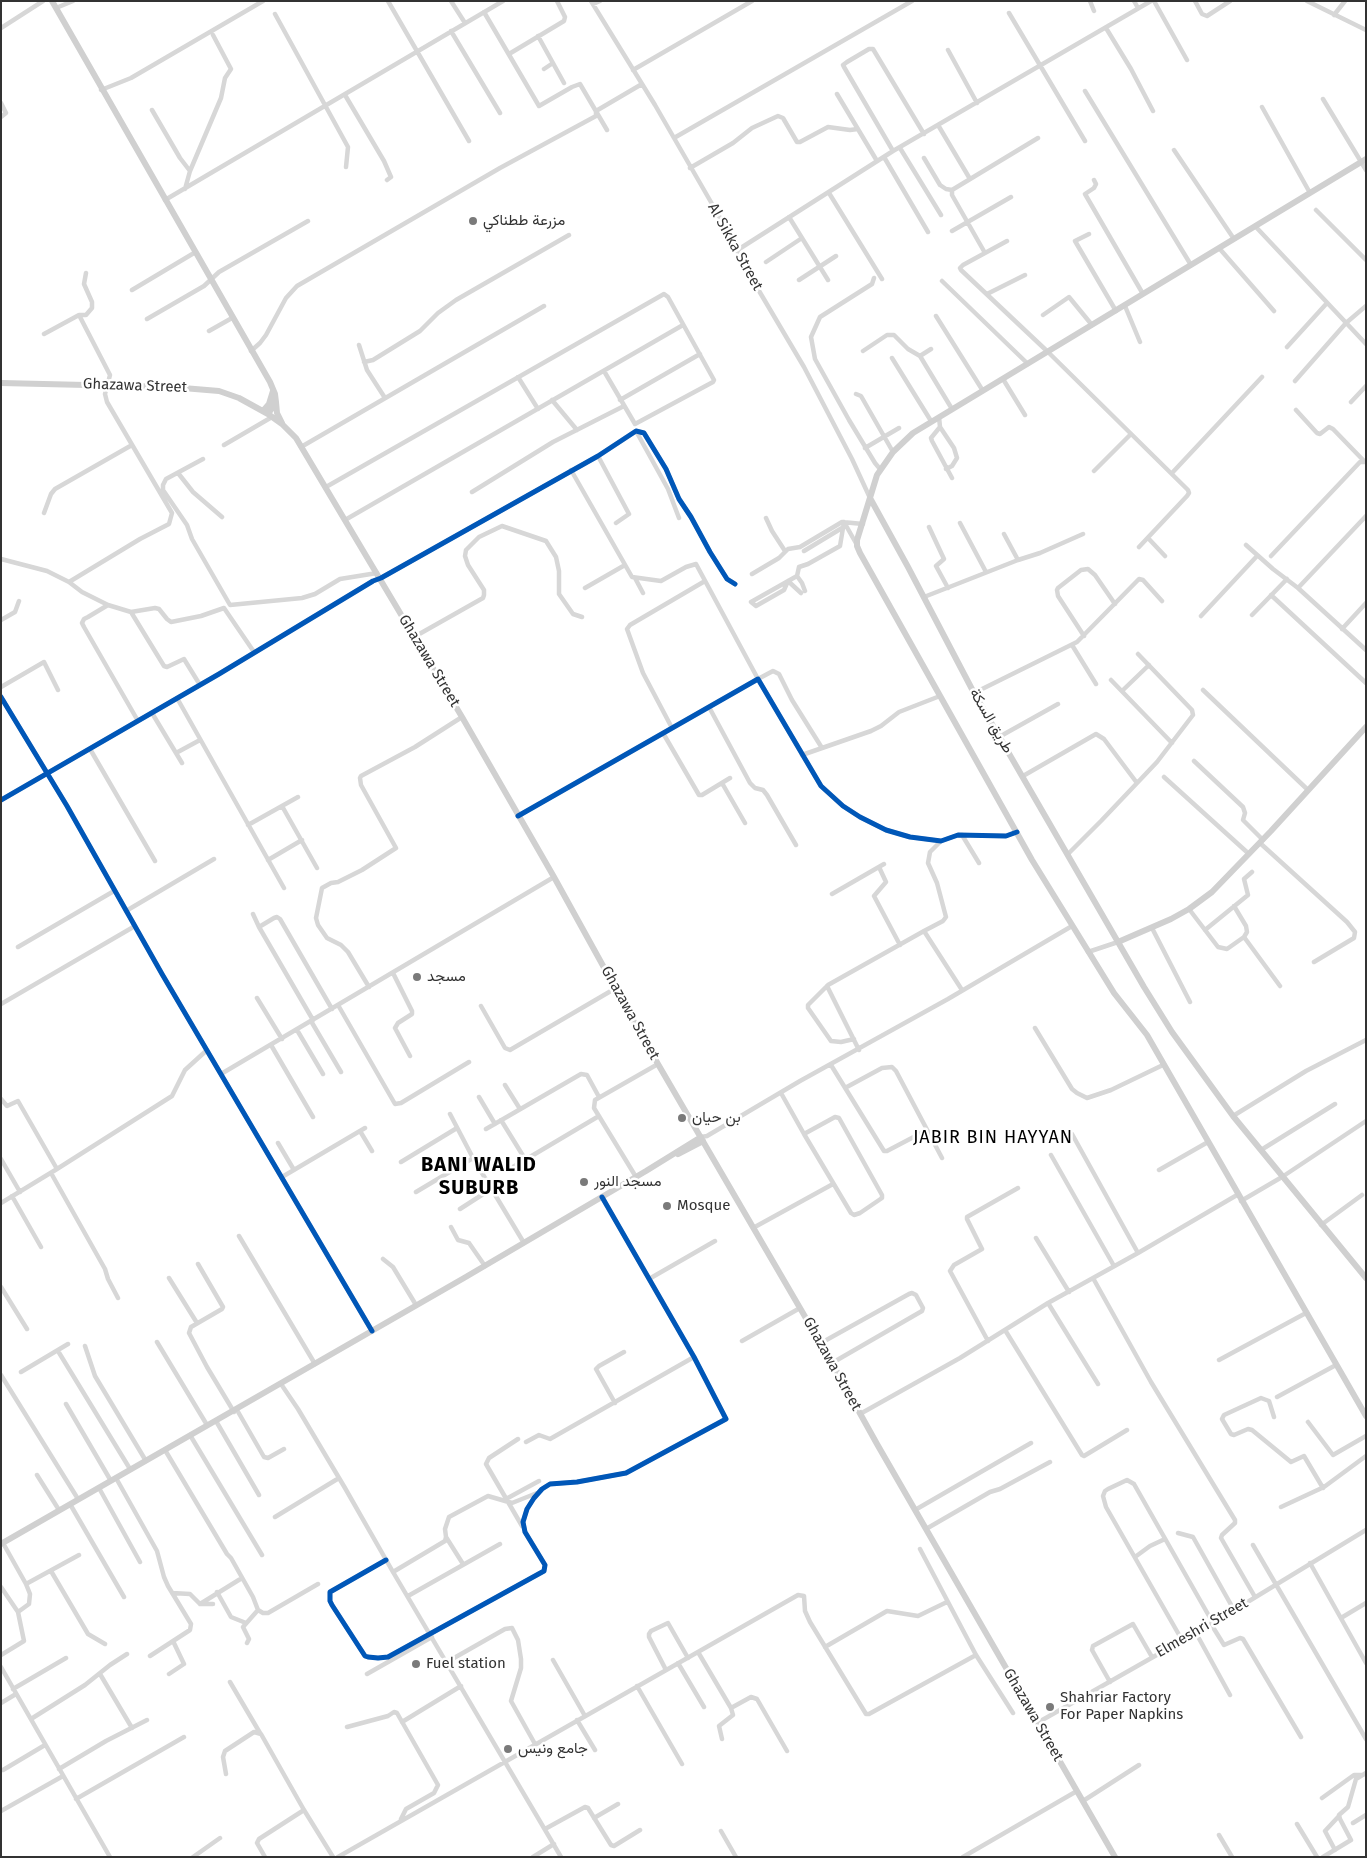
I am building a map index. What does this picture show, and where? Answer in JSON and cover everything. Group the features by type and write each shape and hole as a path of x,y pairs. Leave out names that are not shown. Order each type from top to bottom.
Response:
{"main road":[{"path":"52,1 273,390 277,413 282,424"},
{"path":"1363,160 912,433 893,452 880,469 857,546 1017,832 1114,993 1126,1010 1143,1028 1366,1416"},
{"name":"Ghazawa Street","path":"1,383 190,387 213,390 239,398 268,414 282,424 302,447 462,717 658,1064 832,1362 926,1530 1115,1857"},
{"path":"268,414 273,390"},
{"path":"268,414 276,402"},
{"name":"طريق السكة","path":"870,498 974,693 1172,1032 1233,1116 1321,1225 1364,1274"},
{"path":"1118,942 1152,928 1189,909 1212,892 1366,727"},
{"path":"690,1146 695,1128"},
{"path":"690,1146 704,1141"},
{"path":"2,1544 130,1469 235,1411 690,1146 704,1141"}],"street":[{"path":"1,28 43,1"},
{"path":"56,8 73,1"},
{"path":"101,90 132,78 263,1"},
{"path":"388,1 469,141"},
{"path":"451,1 465,23"},
{"path":"165,200 503,1"},
{"path":"509,54 564,21 565,17 557,1"},
{"path":"592,3 600,1"},
{"path":"633,70 752,1"},
{"path":"674,138 912,1"},
{"path":"1090,1 1094,11"},
{"path":"1134,1 1138,8"},
{"path":"736,251 893,151 1152,1 1187,60"},
{"path":"1195,1 1202,14 1206,16 1230,1"},
{"path":"1306,1 1365,28"},
{"path":"1334,15 1345,1"},
{"name":"Al Sikka Street","path":"592,3 633,70 640,85 674,138 719,216 736,251 804,367 870,498"},
{"path":"484,12 539,106 580,84 607,130"},
{"path":"1009,12 1085,141"},
{"path":"274,14 348,147 346,167"},
{"path":"1106,28 1131,69 1153,111"},
{"path":"451,31 500,113"},
{"path":"184,189 190,170 221,98 225,78 231,69 213,35"},
{"path":"538,36 564,83"},
{"path":"893,151 843,65 869,49 873,50 924,134"},
{"path":"948,50 977,103"},
{"path":"544,69 553,64"},
{"path":"596,111 640,85"},
{"path":"1085,91 1191,265"},
{"path":"837,94 877,162"},
{"path":"345,95 384,161 391,177 387,180"},
{"path":"1323,99 1363,160 1366,170"},
{"path":"1,103 6,113 1,117"},
{"path":"1262,107 1310,193"},
{"path":"152,110 180,158 190,170"},
{"path":"250,351 262,340 286,298 296,286 500,168 596,116 596,111"},
{"path":"690,168 733,143 752,128 778,116 783,118 797,142 828,127 850,130 858,129"},
{"path":"938,125 970,178"},
{"path":"924,158 940,185 952,190 1038,138"},
{"path":"900,148 941,215"},
{"path":"1174,150 1234,239"},
{"path":"884,157 928,232"},
{"path":"1094,180 1096,184 1094,188 1085,194 1143,294"},
{"path":"952,190 952,194 985,252"},
{"path":"829,193 882,279"},
{"path":"952,231 1011,197"},
{"path":"1316,210 1366,260"},
{"path":"789,217 828,280"},
{"path":"147,319 200,289 219,272 308,221"},
{"path":"1255,226 1366,344"},
{"path":"1088,234 1076,242 1116,311"},
{"path":"364,362 381,356 420,330 438,313 456,300 569,235"},
{"path":"766,262 802,238"},
{"path":"1007,241 962,265 960,268 1186,486 1189,493 1139,547"},
{"path":"1220,248 1274,311"},
{"path":"132,290 194,252"},
{"path":"799,280 836,256"},
{"path":"44,334 79,315 86,315 92,308 92,302 84,284 86,273"},
{"path":"987,294 1025,275"},
{"path":"874,278 872,284 820,317 812,337 815,359 865,448 880,469"},
{"path":"942,280 1028,364"},
{"path":"326,487 664,294 668,297 714,379 713,382 634,424 604,371"},
{"path":"1043,315 1069,297 1092,325"},
{"path":"1286,347 1327,303"},
{"path":"302,447 544,306"},
{"path":"1124,306 1140,342"},
{"path":"1295,381 1346,324 1366,306"},
{"path":"69,582 170,523 172,512 108,402 105,394 110,375 79,315"},
{"path":"936,316 983,391"},
{"path":"209,331 232,318"},
{"path":"345,520 683,325"},
{"path":"863,351 892,334 908,349 920,356 952,409"},
{"path":"359,345 367,370 385,398"},
{"path":"920,356 931,349"},
{"path":"620,400 700,354"},
{"path":"892,358 931,422"},
{"path":"1172,473 1262,376"},
{"path":"518,377 538,409"},
{"path":"1003,379 1025,416"},
{"path":"1351,402 1366,386"},
{"path":"856,394 861,396 893,452"},
{"path":"552,400 578,430"},
{"path":"472,492 528,457 624,406"},
{"path":"1296,410 1317,433 1320,434 1329,427 1333,428 1365,462"},
{"path":"224,444 268,414"},
{"path":"939,417 940,428 954,448 957,458 952,466 946,469"},
{"path":"865,448 899,428"},
{"path":"940,428 931,438 952,478"},
{"path":"1,800 200,685 379,576 598,456 619,444 636,431"},
{"path":"636,431 644,433 666,468 677,494 722,572 731,583 736,584"},
{"path":"636,431 672,497 679,518"},
{"path":"1094,471 1131,434"},
{"path":"44,513 51,494 55,489 132,445"},
{"path":"598,456 629,514 616,522"},
{"path":"204,459 166,479 163,490 190,530 192,539 230,605 302,598 315,594 340,579 379,576"},
{"path":"1271,556 1360,462 1365,462"},
{"path":"656,467 662,464"},
{"path":"571,470 643,593"},
{"path":"178,473 193,492 222,517"},
{"path":"672,497 677,494"},
{"path":"1298,588 1366,516"},
{"path":"766,518 785,551"},
{"path":"752,574 779,558 785,551 800,547 842,522 863,524"},
{"path":"788,581 803,592 802,583 797,576 799,567 840,546 844,522"},
{"path":"844,522 857,546"},
{"path":"960,523 986,572"},
{"path":"414,637 483,598 484,590 468,565 465,556 466,550 474,541 502,526 546,541 556,557 559,571 559,594 573,614 582,617"},
{"path":"929,527 944,559 936,566 948,588"},
{"path":"804,551 842,528"},
{"path":"1004,534 1018,560"},
{"path":"924,597 1040,553 1083,534"},
{"path":"1148,538 1165,556"},
{"path":"1246,545 1298,588 1366,650"},
{"path":"1201,616 1257,556"},
{"path":"1,559 47,571 108,605 131,612 159,609 171,622 201,616 224,608 254,652"},
{"path":"635,578 660,581 686,566 696,564 758,679 802,755 821,786 843,806 886,830 910,837 941,841 962,835 1006,836 1017,832"},
{"path":"585,588 625,565"},
{"path":"1084,636 1058,596 1058,588 1081,570 1088,569 1115,604"},
{"path":"788,581 784,590 764,602 756,606 751,602 784,582 797,576"},
{"path":"974,693 1072,645 1084,636 1141,578 1162,601"},
{"path":"1252,615 1287,579"},
{"path":"672,728 643,673 627,629 630,625 705,581"},
{"path":"763,594 764,602"},
{"path":"1271,595 1366,683"},
{"path":"1,620 14,612 19,601"},
{"path":"1342,629 1366,603"},
{"path":"108,605 82,623 138,720"},
{"path":"131,612 164,666 167,668 184,659 200,685"},
{"path":"1072,645 1096,684"},
{"path":"1068,854 1137,783 1172,744 1192,716 1192,711 1138,654"},
{"path":"1,687 44,662 58,690"},
{"path":"1122,692 1148,665"},
{"path":"518,816 773,671 779,674 792,700 822,748"},
{"path":"1111,680 1172,744"},
{"path":"1202,690 1308,790"},
{"path":"802,755 871,731 899,712 940,696"},
{"path":"1,697 372,1331"},
{"path":"177,698 284,888"},
{"path":"999,737 1058,704"},
{"path":"709,707 750,782 755,788 763,790 767,795 796,845"},
{"path":"152,713 182,763"},
{"path":"369,987 348,952 341,945 328,938 318,925 316,918 322,888 327,884 348,878 395,850 395,844 361,785 361,776 415,747 462,717"},
{"path":"663,733 699,795 730,778"},
{"path":"1023,776 1096,734 1110,745 1137,783"},
{"path":"176,753 200,740"},
{"path":"90,749 155,861"},
{"path":"1194,761 1243,807 1245,813 1243,820 1261,841 1356,932 1354,938 1314,962"},
{"path":"1164,777 1249,854"},
{"path":"722,783 745,823"},
{"path":"248,825 298,797"},
{"path":"282,806 318,868"},
{"path":"962,835 978,863"},
{"path":"268,860 302,840"},
{"path":"854,1039 842,1042 831,1041 808,1008 808,1005 826,986 943,921 946,917 937,883 928,864 930,852 941,841"},
{"path":"126,910 214,859"},
{"path":"832,894 884,864"},
{"path":"878,867 886,882 874,896 900,945"},
{"path":"1205,930 1248,895 1244,879 1252,872"},
{"path":"221,1074 393,974 554,877"},
{"path":"18,947 114,891"},
{"path":"1189,909 1215,944 1222,949 1227,948 1244,937 1247,932 1246,926 1234,906"},
{"path":"253,914 341,1072"},
{"path":"259,927 275,917 280,919 332,1009"},
{"path":"1,1004 135,926"},
{"path":"704,1141 781,1093 1072,926"},
{"path":"1152,928 1190,1002"},
{"path":"924,931 962,990"},
{"path":"1244,937 1280,986"},
{"path":"1088,952 1118,942"},
{"path":"393,974 412,1010 412,1014 398,1023 395,1028 410,1056"},
{"path":"826,986 858,1050"},
{"path":"481,1006 505,1048 510,1050 616,988"},
{"path":"257,998 282,1039"},
{"path":"338,1005 395,1104 401,1103 469,1062"},
{"path":"1034,1028 1072,1089 1087,1098 1111,1090 1163,1065"},
{"path":"297,1030 323,1074"},
{"path":"1233,1116 1300,1075 1366,1040"},
{"path":"271,1045 313,1117"},
{"path":"1,1203 172,1096 185,1070 207,1050"},
{"path":"636,1177 594,1108 595,1100 658,1064"},
{"path":"831,1064 884,1152 888,1152 927,1130"},
{"path":"845,1088 882,1068 892,1067 896,1071 942,1158"},
{"path":"486,1129 581,1074 587,1075 599,1097"},
{"path":"506,1085 520,1109"},
{"path":"781,1093 804,1134 849,1211 854,1215 883,1196 839,1118 834,1117 804,1134"},
{"path":"479,1097 495,1124"},
{"path":"1,1099 8,1106 18,1102 57,1169"},
{"path":"1261,1150 1334,1104"},
{"path":"450,1114 473,1158 524,1242"},
{"path":"512,1167 599,1116"},
{"path":"501,1120 525,1160"},
{"path":"860,1414 988,1341 1048,1303 1239,1198 1282,1177 1366,1121"},
{"path":"401,1162 457,1128"},
{"path":"282,1177 362,1130 372,1151"},
{"path":"1072,1134 1138,1253"},
{"path":"1159,1170 1208,1142"},
{"path":"278,1143 294,1170"},
{"path":"1051,1154 1114,1266"},
{"path":"416,1192 473,1158"},
{"path":"1,1159 20,1192"},
{"path":"51,1173 105,1269 118,1298"},
{"path":"753,1228 833,1184"},
{"path":"988,1341 950,1271 954,1265 982,1249 967,1217 1018,1188"},
{"path":"460,1209 491,1189"},
{"path":"1321,1225 1362,1195"},
{"path":"12,1196 41,1247"},
{"path":"393,1572 445,1541 450,1517 483,1498 494,1496 516,1502 539,1492 550,1484 577,1482 626,1473 723,1421 726,1417 650,1279 602,1198"},
{"path":"451,1227 458,1240 469,1243 484,1266"},
{"path":"239,1236 315,1364"},
{"path":"1036,1238 1069,1292"},
{"path":"650,1279 715,1241"},
{"path":"383,1259 393,1268 416,1305"},
{"path":"198,1264 223,1307 189,1330 191,1339 264,1457 268,1458 284,1449"},
{"path":"169,1278 197,1323"},
{"path":"1093,1278 1151,1382 1235,1520 1235,1523 1221,1538 1255,1597"},
{"path":"1,1287 27,1329"},
{"path":"821,1343 908,1294 916,1295 923,1308 922,1311 832,1362"},
{"path":"1048,1303 1098,1384"},
{"path":"742,1341 800,1308"},
{"path":"1219,1360 1306,1313"},
{"path":"1005,1330 1082,1455 1084,1456 1127,1430"},
{"path":"157,1342 207,1426"},
{"path":"21,1372 68,1344"},
{"path":"85,1346 95,1376 146,1461"},
{"path":"58,1351 130,1469"},
{"path":"615,1403 596,1369 598,1366 624,1352"},
{"path":"526,1442 539,1435 550,1440 694,1357"},
{"path":"1277,1397 1336,1365"},
{"path":"1,1374 78,1499"},
{"path":"281,1384 432,1635 561,1857"},
{"path":"1274,1417 1268,1401 1261,1398 1224,1416 1222,1419 1231,1434 1234,1435 1252,1430 1291,1462 1304,1456 1323,1488"},
{"path":"66,1404 157,1551 164,1577 191,1624 191,1628 150,1656"},
{"path":"216,1421 259,1495"},
{"path":"1308,1422 1333,1455 1366,1436"},
{"path":"190,1435 262,1555"},
{"path":"368,1674 544,1570 545,1564 486,1464 489,1458 518,1439"},
{"path":"915,1510 1031,1443"},
{"path":"165,1450 254,1597 258,1610 263,1613 268,1612 318,1584"},
{"path":"1281,1507 1323,1488 1366,1456"},
{"path":"926,1530 990,1492 1000,1489 1050,1462"},
{"path":"37,1475 59,1510"},
{"path":"275,1517 339,1478"},
{"path":"1182,1640 1105,1503 1104,1493 1108,1489 1127,1480 1131,1482 1165,1539 1223,1645 1240,1638 1243,1639 1301,1737"},
{"path":"507,1501 539,1481"},
{"path":"99,1488 140,1562"},
{"path":"525,1532 524,1517 539,1492"},
{"path":"70,1504 124,1597"},
{"name":"Elmeshri Street","path":"1037,1723 1212,1624 1366,1530"},
{"path":"1178,1533 1193,1538 1234,1610"},
{"path":"446,1537 463,1564"},
{"path":"1135,1558 1150,1546 1165,1539"},
{"path":"2,1544 26,1584 30,1601 27,1607 18,1612"},
{"path":"408,1596 500,1544"},
{"path":"1253,1545 1366,1739"},
{"path":"920,1549 976,1655 1013,1713"},
{"path":"26,1584 79,1555"},
{"path":"386,1560 330,1592 332,1605 365,1656 368,1657 388,1657 432,1635"},
{"path":"1310,1563 1366,1663"},
{"path":"51,1570 88,1634 105,1644"},
{"path":"200,1604 242,1578"},
{"path":"1,1654 24,1641 18,1612 2,1589"},
{"path":"217,1592 232,1617 246,1623"},
{"path":"172,1593 190,1594 200,1604 214,1604"},
{"path":"339,1856 688,1658 791,1597 802,1594 804,1596 805,1611 864,1712 867,1714 976,1655"},
{"path":"825,1647 887,1611 918,1616 947,1602"},
{"path":"1341,1618 1366,1603"},
{"path":"247,1643 249,1639 244,1627 258,1610"},
{"path":"666,1670 649,1637 652,1630 667,1623 688,1658"},
{"path":"1110,1682 1092,1650 1093,1646 1133,1624 1152,1657"},
{"path":"447,1662 505,1629 512,1628 518,1640 521,1659 512,1700 535,1744"},
{"path":"1196,1633 1230,1695"},
{"path":"169,1674 184,1664 173,1641"},
{"path":"698,1652 731,1708 733,1715 719,1726 722,1738"},
{"path":"31,1720 85,1686 127,1654"},
{"path":"13,1689 66,1658"},
{"path":"553,1660 585,1716"},
{"path":"678,1663 704,1707"},
{"path":"1,1667 110,1857"},
{"path":"100,1674 132,1728"},
{"path":"230,1682 333,1857"},
{"path":"402,1722 461,1686"},
{"path":"637,1686 682,1764"},
{"path":"1,1703 16,1694"},
{"path":"731,1708 751,1697 757,1699 786,1751"},
{"path":"347,1727 396,1712 402,1722 438,1785 434,1793 406,1809 401,1820"},
{"path":"59,1769 147,1720"},
{"path":"577,1720 595,1750"},
{"path":"226,1774 223,1757 225,1751 254,1732 261,1734"},
{"path":"76,1799 184,1737"},
{"path":"3,1770 45,1745"},
{"path":"1083,1801 1138,1765"},
{"path":"1322,1798 1354,1775 1364,1774"},
{"path":"1335,1850 1325,1831 1348,1807 1355,1782 1364,1774"},
{"path":"1,1811 63,1776"},
{"path":"964,1857 1077,1791"},
{"path":"594,1818 618,1804"},
{"path":"546,1829 585,1807 588,1808 612,1846 640,1830"},
{"path":"265,1857 257,1843 259,1839 304,1810"},
{"path":"1323,1857 1351,1840 1339,1816"},
{"path":"1353,1823 1366,1816"},
{"path":"1297,1824 1317,1857"},
{"path":"721,1831 736,1857"},
{"path":"1219,1835 1232,1857"},
{"path":"192,1857 220,1838"},
{"path":"533,1857 554,1844"}],"cycle path":[{"path":"1,800 219,674 373,581 598,456 636,431 644,433 666,469 679,499 710,552 727,579 735,584"},
{"path":"518,816 758,679 821,786 843,806 860,817 886,830 910,837 941,841 958,835 1006,836 1017,832"},
{"path":"1,697 67,806 162,974 372,1331"},
{"path":"386,1560 330,1592 332,1605 365,1656 368,1657 388,1657 544,1571 545,1565 525,1532 523,1522 527,1509 542,1489 550,1484 577,1482 626,1473 726,1419 694,1357 602,1197"}],"place":[{"name":"مزرعة ططناكي","path":"473,221"},
{"name":"مسجد","path":"417,977"},
{"name":"بن حيان","path":"682,1118"},
{"name":"مسجد النور","path":"584,1182"},
{"name":"Mosque","path":"667,1206"},
{"name":"Fuel station","path":"416,1664"},
{"name":"Shahriar Factory For Paper Napkins","path":"1050,1707"},
{"name":"جامع ونيس","path":"508,1749"}],"district":[{"name":"JABIR BIN HAYYAN","path":"993,1138"},
{"name":"BANI WALID SUBURB","path":"479,1176"}]}
